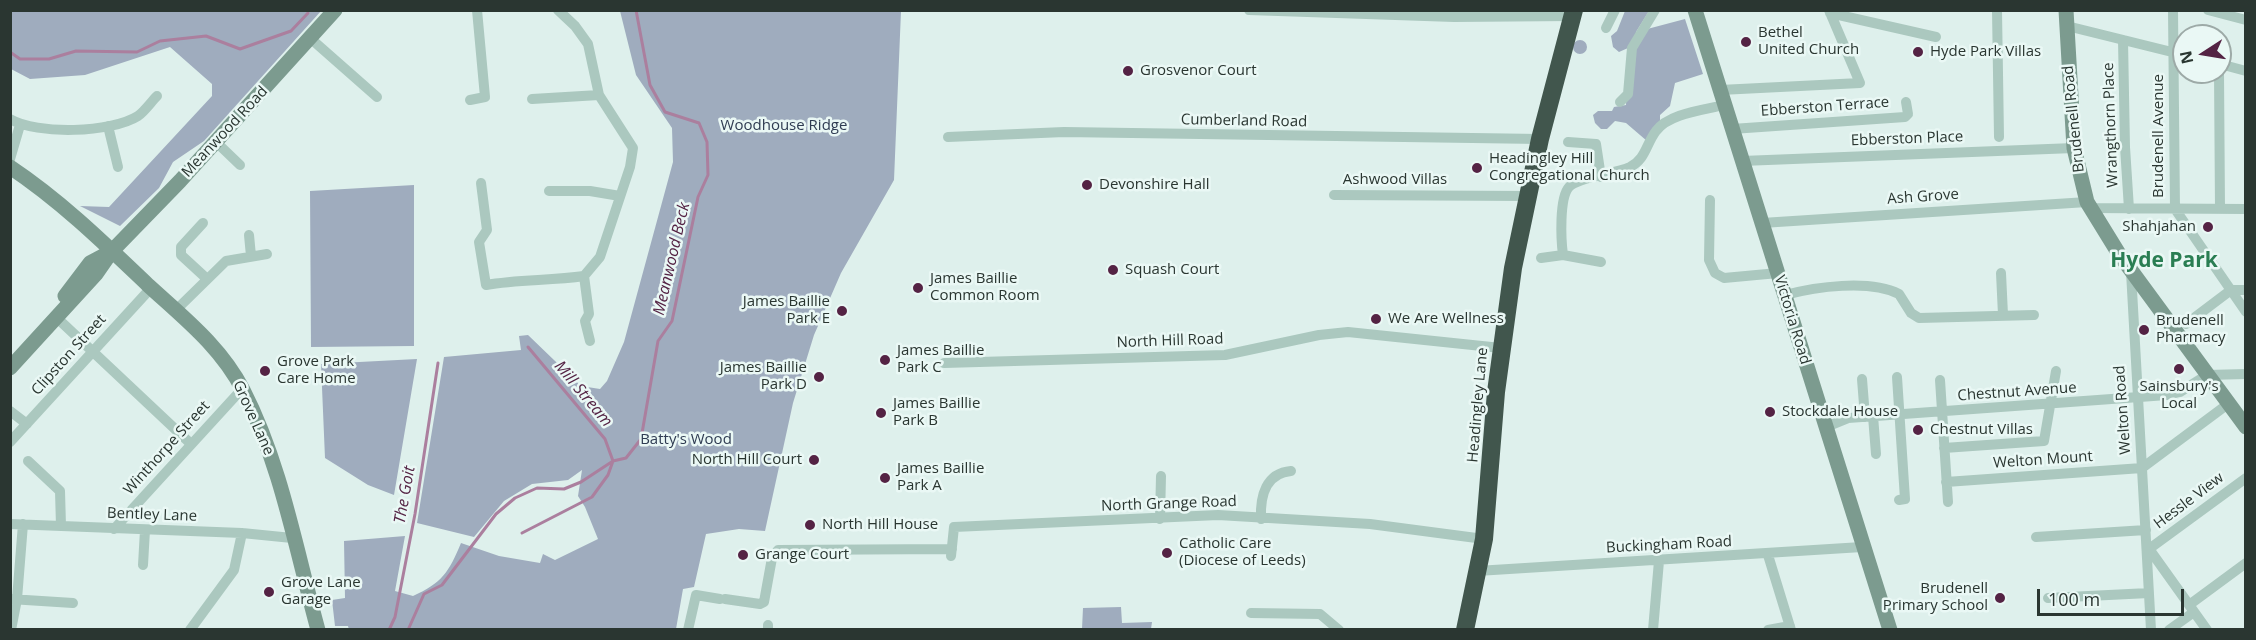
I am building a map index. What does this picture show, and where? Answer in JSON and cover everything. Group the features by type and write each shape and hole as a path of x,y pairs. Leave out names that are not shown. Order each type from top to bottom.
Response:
{"highway":[{"name":"Headingley Lane","path":"1466,630 1485,539 1501,348 1527,196 1573,13"}],"street":[{"name":"Meanwood Road","path":"10,368 57,316 63,298 90,263 112,251 335,10"},
{"path":"470,100 485,97 477,10"},
{"path":"481,183 487,230 479,242 486,285 520,279 540,282 584,276 600,257 630,167 633,148 600,95 588,44 575,26 558,10"},
{"path":"1249,10 1485,14 1573,13"},
{"path":"1606,28 1615,10"},
{"path":"1620,102 1628,94 1632,48 1655,10"},
{"name":"Victoria Road","path":"1695,10 1862,547 1890,630"},
{"path":"1997,10 1999,137"},
{"path":"2208,10 2246,20"},
{"path":"1563,255 1564,197 1568,188 1575,182 1601,177 1639,161 1656,130 1674,119 1722,98 1860,83 1829,12"},
{"path":"1829,12 1936,37"},
{"path":"2066,18 2124,40 2172,51"},
{"name":"Brudenell Road","path":"2066,18 2074,148 2089,205 2131,272 2246,428"},
{"path":"310,38 377,97"},
{"name":"Wrangthorn Place","path":"2124,40 2125,147 2129,209"},
{"name":"Brudenell Avenue","path":"2178,84 2175,209 2246,312"},
{"path":"2219,84 2220,209"},
{"path":"532,99 600,95"},
{"path":"10,159 15,122 64,130 108,126 138,116 157,96"},
{"name":"Ebberston Terrace","path":"1732,129 1905,117 1908,114 1906,102"},
{"path":"108,126 118,167"},
{"name":"Cumberland Road","path":"948,137 1064,132 1540,140"},
{"path":"215,141 241,165"},
{"path":"1568,142 1596,144 1601,177"},
{"name":"Ebberston Place","path":"1742,161 2074,148"},
{"name":"Grove Lane","path":"10,167 37,184 210,341 242,389 260,425 272,461 318,630"},
{"path":"549,191 590,191 620,196"},
{"name":"Ashwood Villas","path":"1334,195 1527,196"},
{"path":"1710,200 1709,260 1715,273 1724,278 1778,273"},
{"name":"Ash Grove","path":"1762,223 2089,205 2129,209 2246,209"},
{"path":"202,222 181,248 181,255 206,278"},
{"path":"249,235 251,256"},
{"path":"176,310 206,278 226,261 267,254"},
{"path":"1541,258 1563,255 1600,262"},
{"name":"Welton Road","path":"2131,272 2151,630"},
{"path":"2001,273 2003,315"},
{"path":"584,276 589,314 585,321 590,341"},
{"name":"Clipston Street","path":"10,442 151,288"},
{"path":"1785,296 1814,288 1892,290 1899,294 1911,314 1919,318 2034,315"},
{"path":"2186,324 2231,290 2246,290"},
{"path":"57,316 191,444"},
{"name":"North Hill Road","path":"944,363 1226,355 1319,335 1347,332 1501,348"},
{"path":"1944,448 2044,441 2056,371"},
{"path":"2207,375 2246,374"},
{"name":"Chestnut Avenue","path":"1826,428 1848,418 2138,398 2180,392 2207,375"},
{"path":"1897,377 1905,499 1899,500"},
{"path":"1862,380 1876,454"},
{"path":"1940,380 1948,502"},
{"name":"Winthorpe Street","path":"114,529 242,389"},
{"path":"2142,468 2228,404"},
{"path":"10,411 27,424"},
{"path":"27,460 66,491 61,526"},
{"name":"Welton Mount","path":"1946,482 2142,468"},
{"path":"1261,519 1261,506 1269,482 1274,475 1291,471"},
{"path":"1160,519 1161,476"},
{"name":"Hessle View","path":"2148,547 2246,478"},
{"name":"North Grange Road","path":"688,630 696,595 760,604 764,602 772,558 778,550 952,552 954,527 1218,515 1370,524 1485,539"},
{"name":"Bentley Lane","path":"10,524 242,532 292,538"},
{"path":"11,630 23,524"},
{"path":"143,565 145,530"},
{"path":"2036,537 2146,530"},
{"path":"189,630 234,570 242,532"},
{"name":"Buckingham Road","path":"1478,571 1768,555 1862,547"},
{"path":"2148,547 2206,630"},
{"path":"1768,555 1790,628 1768,630"},
{"path":"1653,630 1659,561"},
{"path":"2169,630 2246,563"},
{"path":"2048,598 2149,593"},
{"path":"14,599 73,603"},
{"path":"1251,613 1320,614 1339,630"}],"green space":[{"path":"11,10 321,11 204,141 173,162 159,188 120,226 80,206 109,207 212,96 212,84 170,47 85,75 30,79 11,69"},
{"name":"Woodhouse Ridge","path":"620,11 901,11 894,180 841,273 814,335 793,403 765,531 739,529 706,534 694,587 683,589 676,629 349,630 348,626 335,626 332,600 345,598 344,541 405,536 395,591 413,596 443,576 453,562 461,543 499,556 540,563 543,554 555,560 598,539 578,496 582,470 568,480 532,484 504,501 474,537 417,523 444,357 521,350 519,336 528,335 581,386 600,389 607,381 624,342 673,162 672,128 636,75"},
{"path":"1625,11 1649,11 1636,32 1685,19 1703,74 1675,83 1670,106 1660,115 1660,124 1647,141 1626,123 1615,121 1607,129 1601,129 1595,123 1593,115 1598,111 1612,111 1614,107 1626,105 1628,48 1619,52 1613,47 1611,36 1617,31"},
{"path":"1580,40 1585,42 1587,47 1585,52 1580,54 1575,52 1573,47 1575,42"},
{"path":"414,185 414,346 311,347 310,191"},
{"path":"417,359 394,495 368,485 325,458 321,364"},
{"path":"1121,607 1122,623 1152,622 1151,629 1082,629 1083,608"}],"waterway":[{"name":"Meanwood Beck","path":"408,630 424,594 442,585 496,514 515,498 537,488 564,489 581,482 613,461 626,458 641,439 658,341 672,321 698,197 708,175 707,142 699,123 665,112 650,85 636,10"},
{"path":"10,52 20,59 49,59 76,51 137,52 160,41 206,36 240,49 291,31 308,13"},
{"name":"Mill Stream","path":"522,533 592,497 608,475 613,461 605,439 528,347"},
{"name":"The Goit","path":"389,630 395,617 415,514 438,363"}],"place":[{"name":"Bethel United Church","path":"1746,42"},
{"name":"Hyde Park Villas","path":"1918,52"},
{"name":"Grosvenor Court","path":"1128,71"},
{"name":"Headingley Hill Congregational Church","path":"1477,168"},
{"name":"Devonshire Hall","path":"1087,185"},
{"name":"Shahjahan","path":"2208,227"},
{"name":"Squash Court","path":"1113,270"},
{"name":"James Baillie Common Room","path":"918,288"},
{"name":"James Baillie Park E","path":"842,311"},
{"name":"We Are Wellness","path":"1376,319"},
{"name":"Brudenell Pharmacy","path":"2144,330"},
{"name":"James Baillie Park C","path":"885,360"},
{"name":"Sainsbury's Local","path":"2179,369"},
{"name":"Grove Park Care Home","path":"265,371"},
{"name":"James Baillie Park D","path":"819,377"},
{"name":"Stockdale House","path":"1770,412"},
{"name":"James Baillie Park B","path":"881,413"},
{"name":"Chestnut Villas","path":"1918,430"},
{"name":"North Hill Court","path":"814,460"},
{"name":"James Baillie Park A","path":"885,478"},
{"name":"North Hill House","path":"810,525"},
{"name":"Catholic Care (Diocese of Leeds)","path":"1167,553"},
{"name":"Grange Court","path":"743,555"},
{"name":"Grove Lane Garage","path":"269,592"},
{"name":"Brudenell Primary School","path":"2000,598"}],"district":[{"name":"Hyde Park","path":"2164,261"}],"park label":[{"name":"Batty's Wood","path":"686,440"}]}
